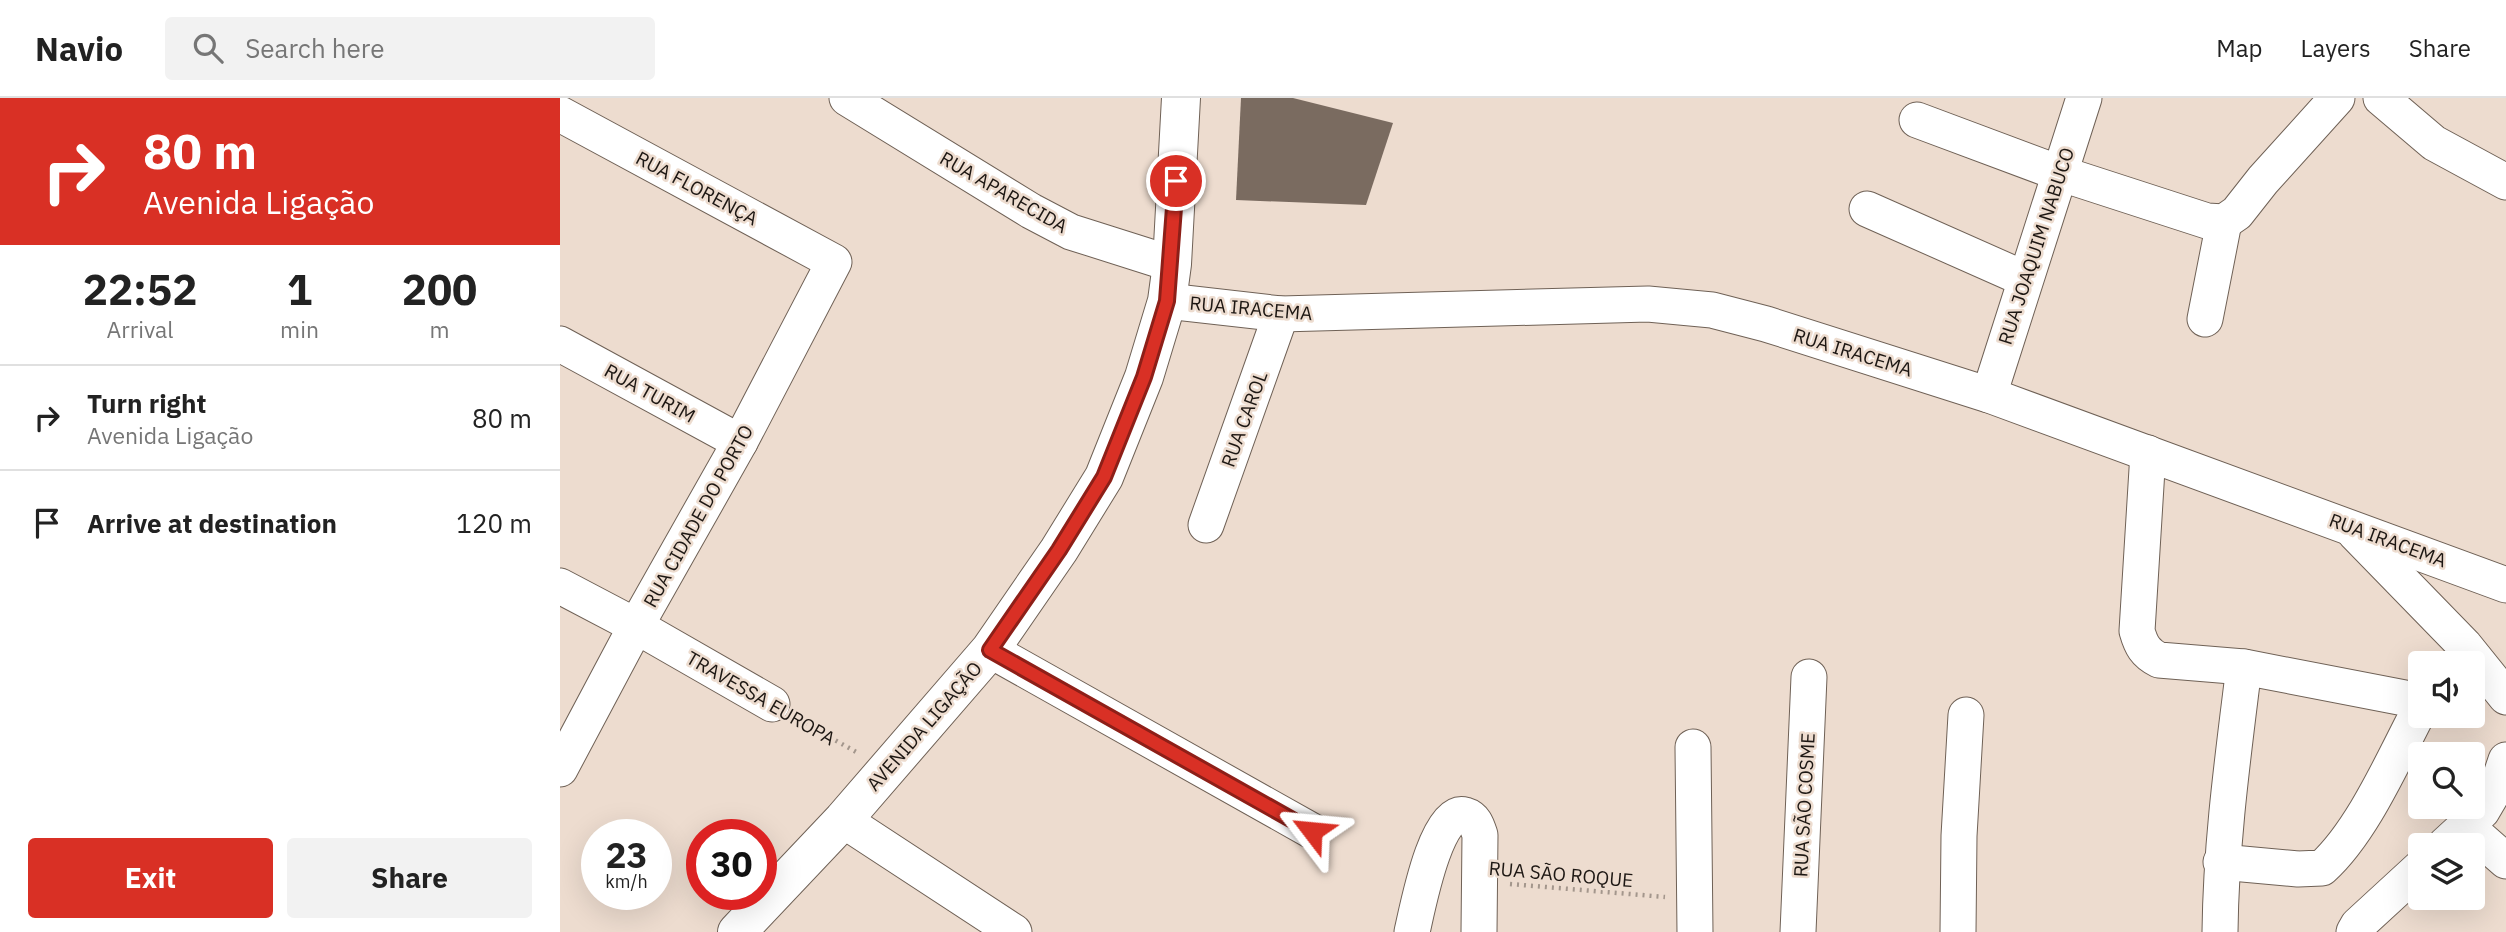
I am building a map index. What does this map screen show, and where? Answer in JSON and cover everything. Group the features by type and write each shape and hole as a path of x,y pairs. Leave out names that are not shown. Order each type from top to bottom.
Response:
{"main road":[{"name":"AVENIDA LIGAÇÃO","path":"737,932 843,820 990,650 1059,550 1104,477 1144,377 1169,282 1181,98"}],"street":[{"name":"RUA APARECIDA","path":"847,98 1031,211 1169,282"},
{"name":"RUA JOAQUIM NABUCO","path":"1989,395 2084,98"},
{"path":"1917,120 2059,173 2207,221 2224,222 2237,213 2337,98"},
{"path":"2381,98 2434,143 2506,182"},
{"name":"RUA FLORENÇA","path":"560,114 834,262"},
{"path":"1867,209 2025,279"},
{"path":"2205,319 2224,222"},
{"name":"RUA CIDADE DO PORTO","path":"560,769 636,626 740,442 834,262"},
{"name":"RUA IRACEMA","path":"1169,282 1281,314 1568,304 1648,304 1712,310 1766,324 1989,395 2506,585"},
{"name":"RUA CAROL","path":"1206,524 1281,314"},
{"name":"RUA TURIM","path":"560,344 740,442"},
{"path":"2148,453 2137,631 2141,645 2149,655 2159,660 2244,667 2408,699"},
{"path":"2348,526 2456,651"},
{"name":"TRAVESSA EUROPA","path":"560,586 772,704"},
{"path":"990,650 1312,831"},
{"path":"2220,932 2221,862 2244,667"},
{"name":"RUA SÃO COSME","path":"1798,932 1809,677"},
{"path":"2485,678 2506,697"},
{"path":"1958,932 1959,836 1966,715"},
{"path":"2221,862 2298,869 2322,868 2336,855 2365,810 2410,728"},
{"path":"1693,747 1695,916"},
{"path":"2458,833 2482,811 2498,784 2506,760"},
{"path":"1412,932 1425,876 1444,825 1459,814 1475,821 1480,835 1479,932"},
{"path":"843,820 1014,932"},
{"path":"2485,851 2506,861"},
{"path":"2354,932 2358,925 2408,879"}],"path":[{"name":"TRAVESSA EUROPA","path":"772,704 886,769"},
{"name":"RUA SÃO ROQUE","path":"1480,882 1695,916"}],"building":[{"path":"1241,98 1293,98 1393,123 1366,205 1236,200"}],"route":[{"path":"1176,181 1172,264 1167,301 1144,377 1104,477 1059,550 990,650 1312,831"}]}
